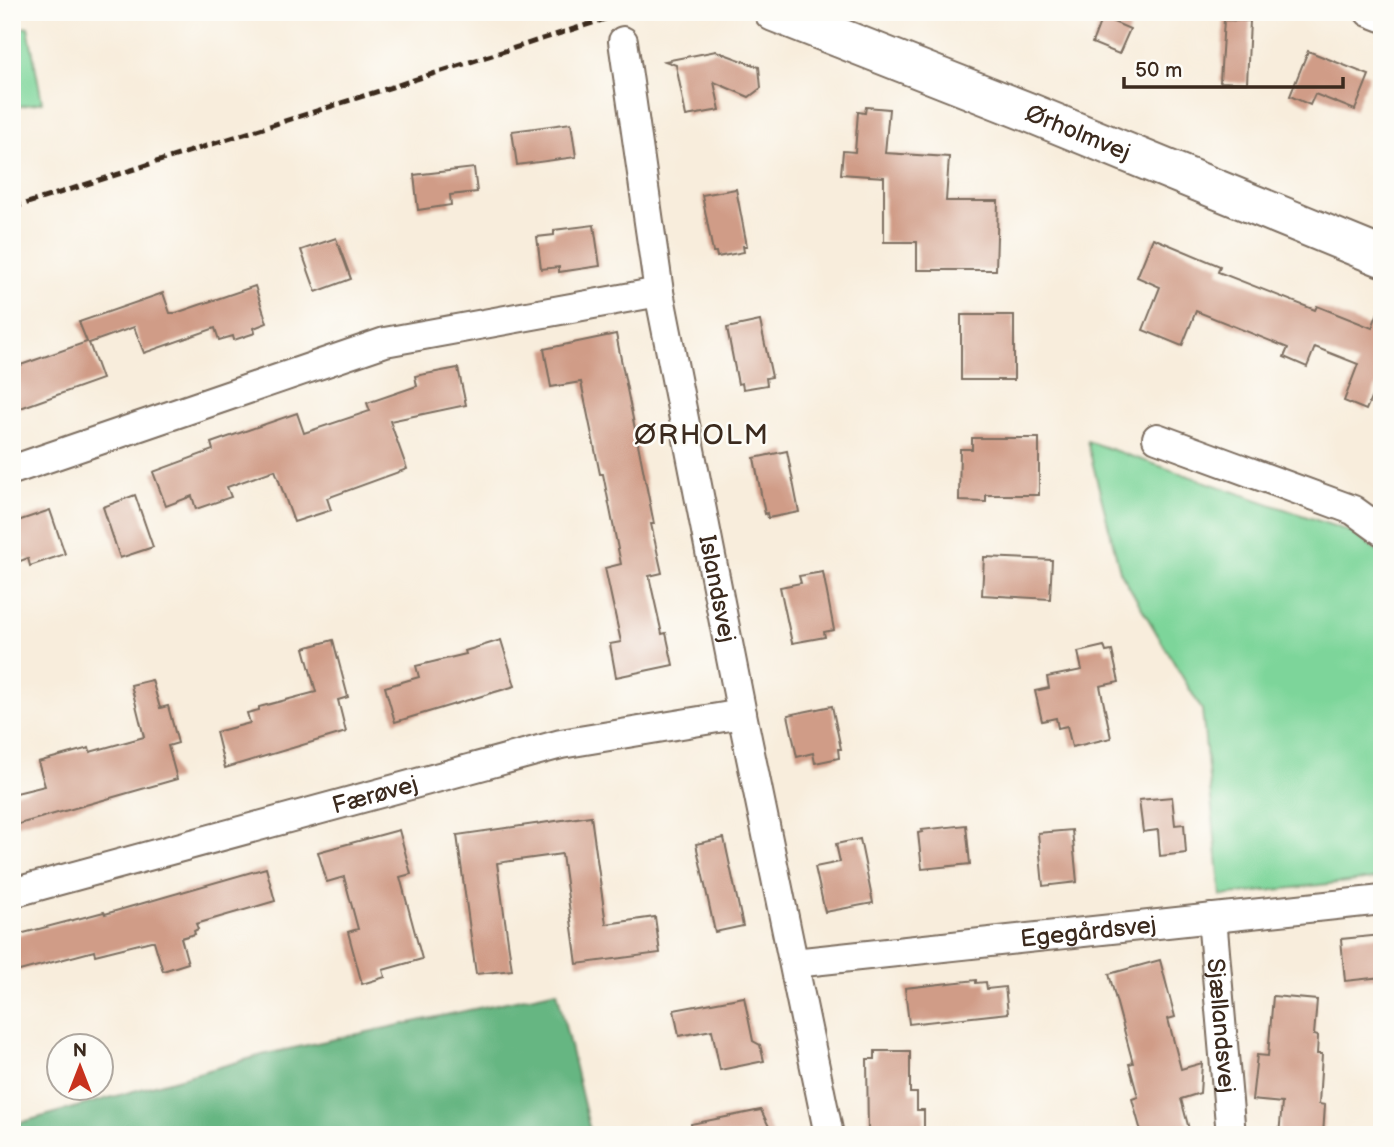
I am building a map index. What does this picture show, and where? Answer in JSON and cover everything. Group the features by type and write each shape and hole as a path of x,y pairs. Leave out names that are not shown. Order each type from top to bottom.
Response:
{"street":[{"name":"Ørholmvej","path":"774,12 1033,114 1382,257"},
{"path":"1369,12 1382,17"},
{"name":"Islandsvej","path":"623,41 659,292 829,1135"},
{"path":"12,470 385,342 659,292"},
{"path":"1157,438 1353,510 1382,531"},
{"name":"Færøvej","path":"12,893 562,744 742,714"},
{"name":"Egegårdsvej","path":"794,963 1382,900"},
{"name":"Sjællandsvej","path":"1212,918 1231,1135"}],"green space":[{"path":"28,27 42,102 12,108 12,30"},
{"path":"1087,441 1354,533 1382,555 1382,878 1221,896 1202,710 1120,571"},
{"path":"557,991 591,1135 12,1135 12,1125 94,1102 116,1102 116,1096 266,1054"}],"building":[{"path":"1102,17 1130,29 1119,54 1092,43"},
{"path":"1224,20 1250,21 1247,83 1220,82"},
{"path":"716,51 759,67 761,88 749,97 714,82 720,110 686,116 676,65 665,61"},
{"path":"1308,51 1369,75 1355,110 1315,94 1310,105 1290,96"},
{"path":"866,107 889,109 885,153 949,157 946,201 998,201 996,270 917,270 917,242 884,242 884,177 841,174 843,151 855,152 858,112 865,113"},
{"path":"571,123 576,157 517,165 512,131"},
{"path":"474,168 477,192 450,195 451,205 418,210 414,175"},
{"path":"736,189 747,246 743,246 744,252 717,257 716,252 713,252 702,195"},
{"path":"594,225 600,266 559,272 559,267 541,269 537,237 554,235 554,230"},
{"path":"336,238 351,279 316,292 301,250"},
{"path":"1153,238 1220,266 1218,272 1315,310 1317,306 1372,328 1380,307 1382,308 1382,373 1366,410 1344,401 1358,364 1315,347 1307,367 1284,357 1288,348 1196,311 1182,346 1143,330 1160,287 1137,277"},
{"path":"255,286 267,323 254,328 255,333 234,340 233,336 219,340 215,328 144,353 134,327 89,343 102,379 12,411 12,368 87,342 79,322 163,293 170,313 176,313"},
{"path":"961,315 1014,315 1014,380 961,380"},
{"path":"760,321 772,377 766,378 767,385 743,389 742,383 738,384 727,328"},
{"path":"616,334 662,573 649,576 662,634 666,633 673,665 616,677 610,644 621,642 605,568 621,564 603,474 600,474 581,382 551,387 544,349"},
{"path":"458,368 466,405 390,421 407,469 327,498 331,510 294,522 275,470 227,487 231,497 196,509 192,496 166,506 153,472 213,450 211,443 297,413 304,433 370,411 367,403 417,386 415,376"},
{"path":"972,438 1039,438 1039,495 986,495 986,502 959,501 960,449 972,449"},
{"path":"787,451 799,512 768,518 754,458"},
{"path":"135,495 153,547 120,558 103,507"},
{"path":"50,510 65,554 30,566 28,558 12,564 12,523"},
{"path":"984,557 1052,560 1050,599 982,595"},
{"path":"823,572 834,630 824,632 825,637 792,643 780,587 801,583 799,576"},
{"path":"333,640 348,697 338,700 346,732 225,768 216,732 250,723 247,713 259,710 259,707 316,692 304,648"},
{"path":"501,640 515,686 395,722 385,687 419,677 416,666 466,654 465,651"},
{"path":"1104,646 1106,652 1112,651 1119,682 1100,686 1111,738 1072,747 1067,726 1058,728 1056,718 1042,721 1035,691 1049,688 1047,677 1082,670 1078,652"},
{"path":"152,680 160,708 168,706 178,743 168,746 177,779 12,826 12,794 45,786 38,762 89,748 90,752 144,737 131,685"},
{"path":"832,706 841,749 838,749 839,758 815,763 813,753 797,757 788,715"},
{"path":"1172,797 1175,825 1184,824 1186,853 1160,856 1158,830 1143,832 1139,800"},
{"path":"591,816 606,924 655,917 660,953 577,964 562,854 497,863 512,970 476,974 457,835"},
{"path":"966,825 970,864 922,869 918,833 922,832 921,830"},
{"path":"399,830 411,874 400,877 422,959 383,970 385,977 362,984 348,932 358,929 344,877 327,882 318,852"},
{"path":"1072,830 1077,882 1043,886 1038,833"},
{"path":"724,838 743,926 715,932 696,844"},
{"path":"860,839 873,903 825,912 815,867 840,862 836,844"},
{"path":"266,868 275,901 196,924 198,929 194,931 195,934 181,938 188,963 163,971 154,941 151,941 95,955 94,951 12,973 12,936 104,912 105,914"},
{"path":"1382,935 1382,977 1345,981 1341,939"},
{"path":"1160,960 1175,1017 1168,1019 1181,1069 1202,1063 1200,1093 1181,1099 1189,1129 1168,1135 1142,1135 1132,1099 1138,1097 1129,1064 1133,1063 1109,974"},
{"path":"976,980 976,983 986,982 987,989 1005,987 1008,1013 909,1024 905,988"},
{"path":"1273,996 1317,1000 1314,1035 1318,1036 1317,1054 1322,1054 1319,1104 1325,1105 1323,1135 1279,1135 1282,1103 1252,1100 1257,1055 1268,1056"},
{"path":"744,997 753,1041 760,1045 764,1061 720,1070 712,1030 679,1036 674,1010"},
{"path":"875,1051 910,1051 910,1093 917,1093 917,1110 924,1110 924,1135 881,1135 881,1131 868,1131 867,1059 875,1059"},
{"path":"761,1110 773,1135 692,1135 691,1124"}],"railway":[{"path":"12,208 627,12"}],"district":[{"name":"ØRHOLM","path":"702,435"}]}
